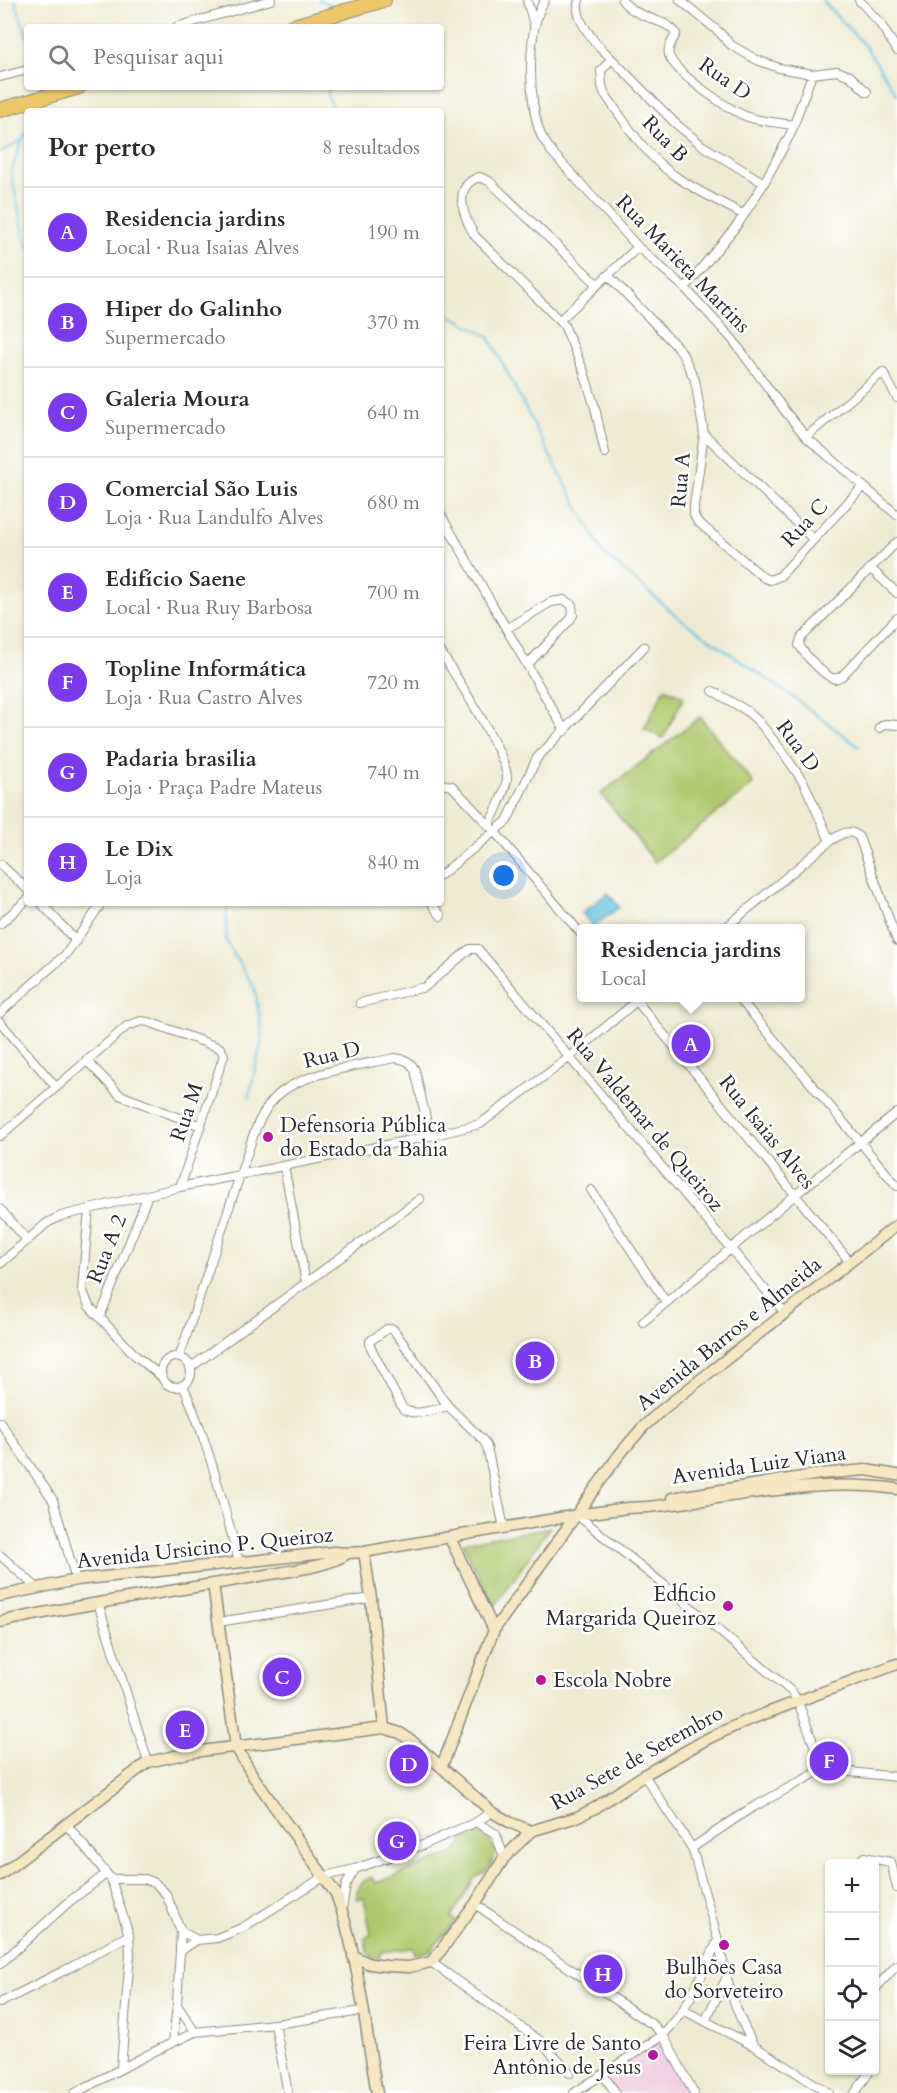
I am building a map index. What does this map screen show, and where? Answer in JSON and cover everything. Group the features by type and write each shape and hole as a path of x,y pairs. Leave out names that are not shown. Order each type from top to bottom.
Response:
{"highway":[{"path":"300,24 384,0"},
{"path":"0,110 69,90"}],"street":[{"path":"187,24 271,0"},
{"name":"Rua Marieta Martins","path":"545,0 537,16 531,56 532,89 536,120 542,137 551,151 638,247 685,288 733,340 806,437 897,515"},
{"path":"579,0 578,14 586,30 611,59 675,123 703,146 764,183"},
{"name":"Rua D","path":"622,0 638,15 665,23 674,30 676,34 669,50 673,63 701,88 733,110 757,120 794,125"},
{"path":"680,0 719,32 731,45 758,60 779,68 812,74 828,70 844,73 867,92"},
{"path":"859,0 879,22 897,50"},
{"path":"527,2 535,29"},
{"name":"Rua B","path":"611,59 601,71 602,86 605,94 641,145 678,178 744,215"},
{"path":"0,77 24,71"},
{"path":"685,288 744,215 764,183 780,156 794,125 812,74"},
{"path":"597,284 484,177 473,179 467,185 462,196 462,209 471,229 486,249 560,320 567,332 584,372 605,453"},
{"path":"560,320 638,247"},
{"name":"Rua A","path":"608,275 681,351 695,380 704,434 694,506 697,521 764,578 770,580"},
{"path":"806,437 884,372 897,398"},
{"path":"704,434 813,539"},
{"name":"Rua C","path":"770,580 780,576 863,486"},
{"path":"444,521 565,731"},
{"path":"897,542 801,638 800,645 827,675 836,679 850,668 897,618"},
{"path":"870,568 897,594"},
{"path":"506,629 551,602 564,600 572,605 573,615 570,620 528,664"},
{"path":"444,872 492,829 507,821 537,758 644,647"},
{"path":"444,657 494,742 506,770 506,783 492,829"},
{"name":"Rua D","path":"713,691 747,711 782,751 804,783 830,841"},
{"path":"879,728 885,724 897,725"},
{"path":"444,784 453,786 577,929"},
{"path":"729,924 830,841 843,832 850,832 859,837 895,926 897,941"},
{"path":"0,864 24,886"},
{"path":"0,924 24,903"},
{"path":"44,906 76,941"},
{"path":"433,906 441,916"},
{"path":"0,1013 66,954 99,907"},
{"name":"Rua Valdemar de Queiroz","path":"360,1003 425,987 470,949 478,949 785,1313"},
{"path":"0,1264 47,1223 61,1216 180,1187 480,1124 570,1057 634,1002"},
{"name":"Rua Isaias Alves","path":"639,1002 850,1262"},
{"path":"742,1002 897,1186"},
{"name":"Rua M","path":"86,1060 127,1026 141,1021 223,1051 224,1060 180,1187"},
{"path":"0,1022 56,1087"},
{"name":"Rua D","path":"179,1358 259,1119 274,1099 286,1088 306,1078 394,1058 404,1059 411,1063 415,1070 430,1136"},
{"path":"0,1136 86,1060 120,1095 201,1126"},
{"path":"643,1322 897,1113"},
{"path":"284,1166 306,1283"},
{"path":"591,1190 666,1302"},
{"name":"Rua A 2","path":"100,1317 148,1195"},
{"path":"190,1368 420,1199"},
{"path":"0,1209 27,1240"},
{"path":"89,1209 82,1289 89,1306 136,1356 162,1377 168,1385 178,1387 183,1385 190,1378 190,1368 179,1358 169,1359 161,1372 162,1377"},
{"name":"Avenida Barros e Almeida","path":"442,1766 494,1630 619,1455 642,1428 663,1409 897,1225"},
{"path":"448,1406 411,1413 404,1409 370,1346 370,1341 387,1329 393,1329 448,1406 483,1440 487,1447 504,1528"},
{"path":"183,1385 203,1437 222,1498 238,1562"},
{"path":"0,1422 53,1500 76,1580"},
{"path":"865,1485 866,1470"},
{"name":"Avenida Luiz Viana","path":"348,1553 627,1508 663,1499 782,1479 866,1470 897,1475"},
{"name":"Avenida Luiz Viana","path":"627,1508 647,1508 782,1490 865,1485 897,1489"},
{"path":"577,1515 786,1686 798,1702 823,1768"},
{"path":"450,1538 494,1630"},
{"name":"Avenida Ursicino P. Queiroz","path":"0,1596 76,1580 334,1552 348,1553"},
{"path":"364,1552 384,1728"},
{"name":"Avenida Ursicino P. Queiroz","path":"0,1622 327,1563 348,1553"},
{"path":"0,1555 37,1588"},
{"path":"213,1584 236,1747 267,1796 336,1894 353,1956 377,2093"},
{"path":"219,1622 371,1598"},
{"path":"98,1603 148,1762"},
{"name":"Rua Sete de Setembro","path":"431,1962 475,1904 504,1858 531,1831 577,1817 644,1775 707,1739 743,1722 897,1664"},
{"path":"0,1875 148,1762 193,1752 384,1728 400,1733 412,1741 492,1812 531,1831"},
{"path":"692,1848 748,1810 823,1768 897,1777"},
{"path":"644,1775 692,1848 718,1940 726,1979 738,2017 754,2046"},
{"path":"180,1951 197,1940 217,1938 242,1928 325,1876 355,1869 423,1845 476,1822 492,1812"},
{"path":"476,1822 496,1834 504,1858"},
{"path":"67,1825 109,1877 129,1935 130,1954 121,2068"},
{"path":"860,1859 864,1857 874,1859"},
{"path":"879,1860 892,1863 897,1885"},
{"path":"342,1912 346,1885 355,1869"},
{"path":"0,1964 70,1900 109,1877 145,1879 155,1883 166,1894 181,1931 177,2005 172,2042"},
{"path":"475,1904 643,2017 663,2036 694,2093"},
{"path":"181,1931 197,1940"},
{"path":"0,2003 66,1971 129,1935"},
{"path":"574,2093 663,2036 683,2010 718,1940"},
{"path":"353,1956 370,1964 387,1966 409,1967 431,1962 539,2040 570,2073"},
{"path":"879,1985 897,1965"},
{"path":"705,2021 726,1979"},
{"path":"177,2005 195,2032"},
{"path":"683,2010 754,2046 829,2093"},
{"path":"75,2093 195,2032 275,2024 362,2011"},
{"path":"275,2024 288,2093"},
{"path":"603,2075 616,2093"},
{"path":"855,2093 867,2075"}],"shaded area":[{"name":"Feira Livre de Santo Antônio de Jesus","path":"663,2035 694,2093 616,2093 603,2075"}],"green space":[{"path":"665,688 684,697 663,738 644,729"},
{"path":"700,717 754,784 655,862 601,794"},
{"path":"550,1527 495,1606 462,1543"},
{"path":"476,1834 488,1840 496,1851 486,1871 474,1879 451,1918 456,1921 430,1951 415,1954 413,1948 381,1952 379,1959 372,1957 367,1952 365,1937 371,1935 364,1898 357,1899 360,1885 371,1877 376,1883 456,1852 467,1835"}],"water":[{"path":"608,893 619,907 597,924 591,924 582,913"}],"waterway":[{"path":"15,0 24,28"},
{"path":"319,0 330,4 334,9"},
{"path":"822,0 866,47 897,95"},
{"path":"341,18 342,24"},
{"path":"329,90 327,94 333,108"},
{"path":"0,153 24,137"},
{"path":"22,140 11,173 24,234"},
{"path":"444,310 489,337 603,553 679,618 797,700 859,747"},
{"path":"227,906 226,941 254,987 263,1035 249,1097"}],"place":[{"name":"Residencia jardins","path":"691,1044"},
{"name":"Defensoria Pública do Estado da Bahia","path":"268,1137"},
{"name":"Hiper do Galinho","path":"535,1361"},
{"name":"Edficio Margarida Queiroz","path":"728,1606"},
{"name":"Galeria Moura","path":"282,1677"},
{"name":"Escola Nobre","path":"541,1680"},
{"name":"Edifício Saene","path":"185,1730"},
{"name":"Topline Informática","path":"829,1761"},
{"name":"Comercial São Luis","path":"409,1764"},
{"name":"Padaria brasilia","path":"397,1841"},
{"name":"Bulhões Casa do Sorveteiro","path":"724,1945"},
{"name":"Le Dix","path":"603,1974"},
{"name":"Feira Livre de Santo Antônio de Jesus","path":"653,2055"}]}
